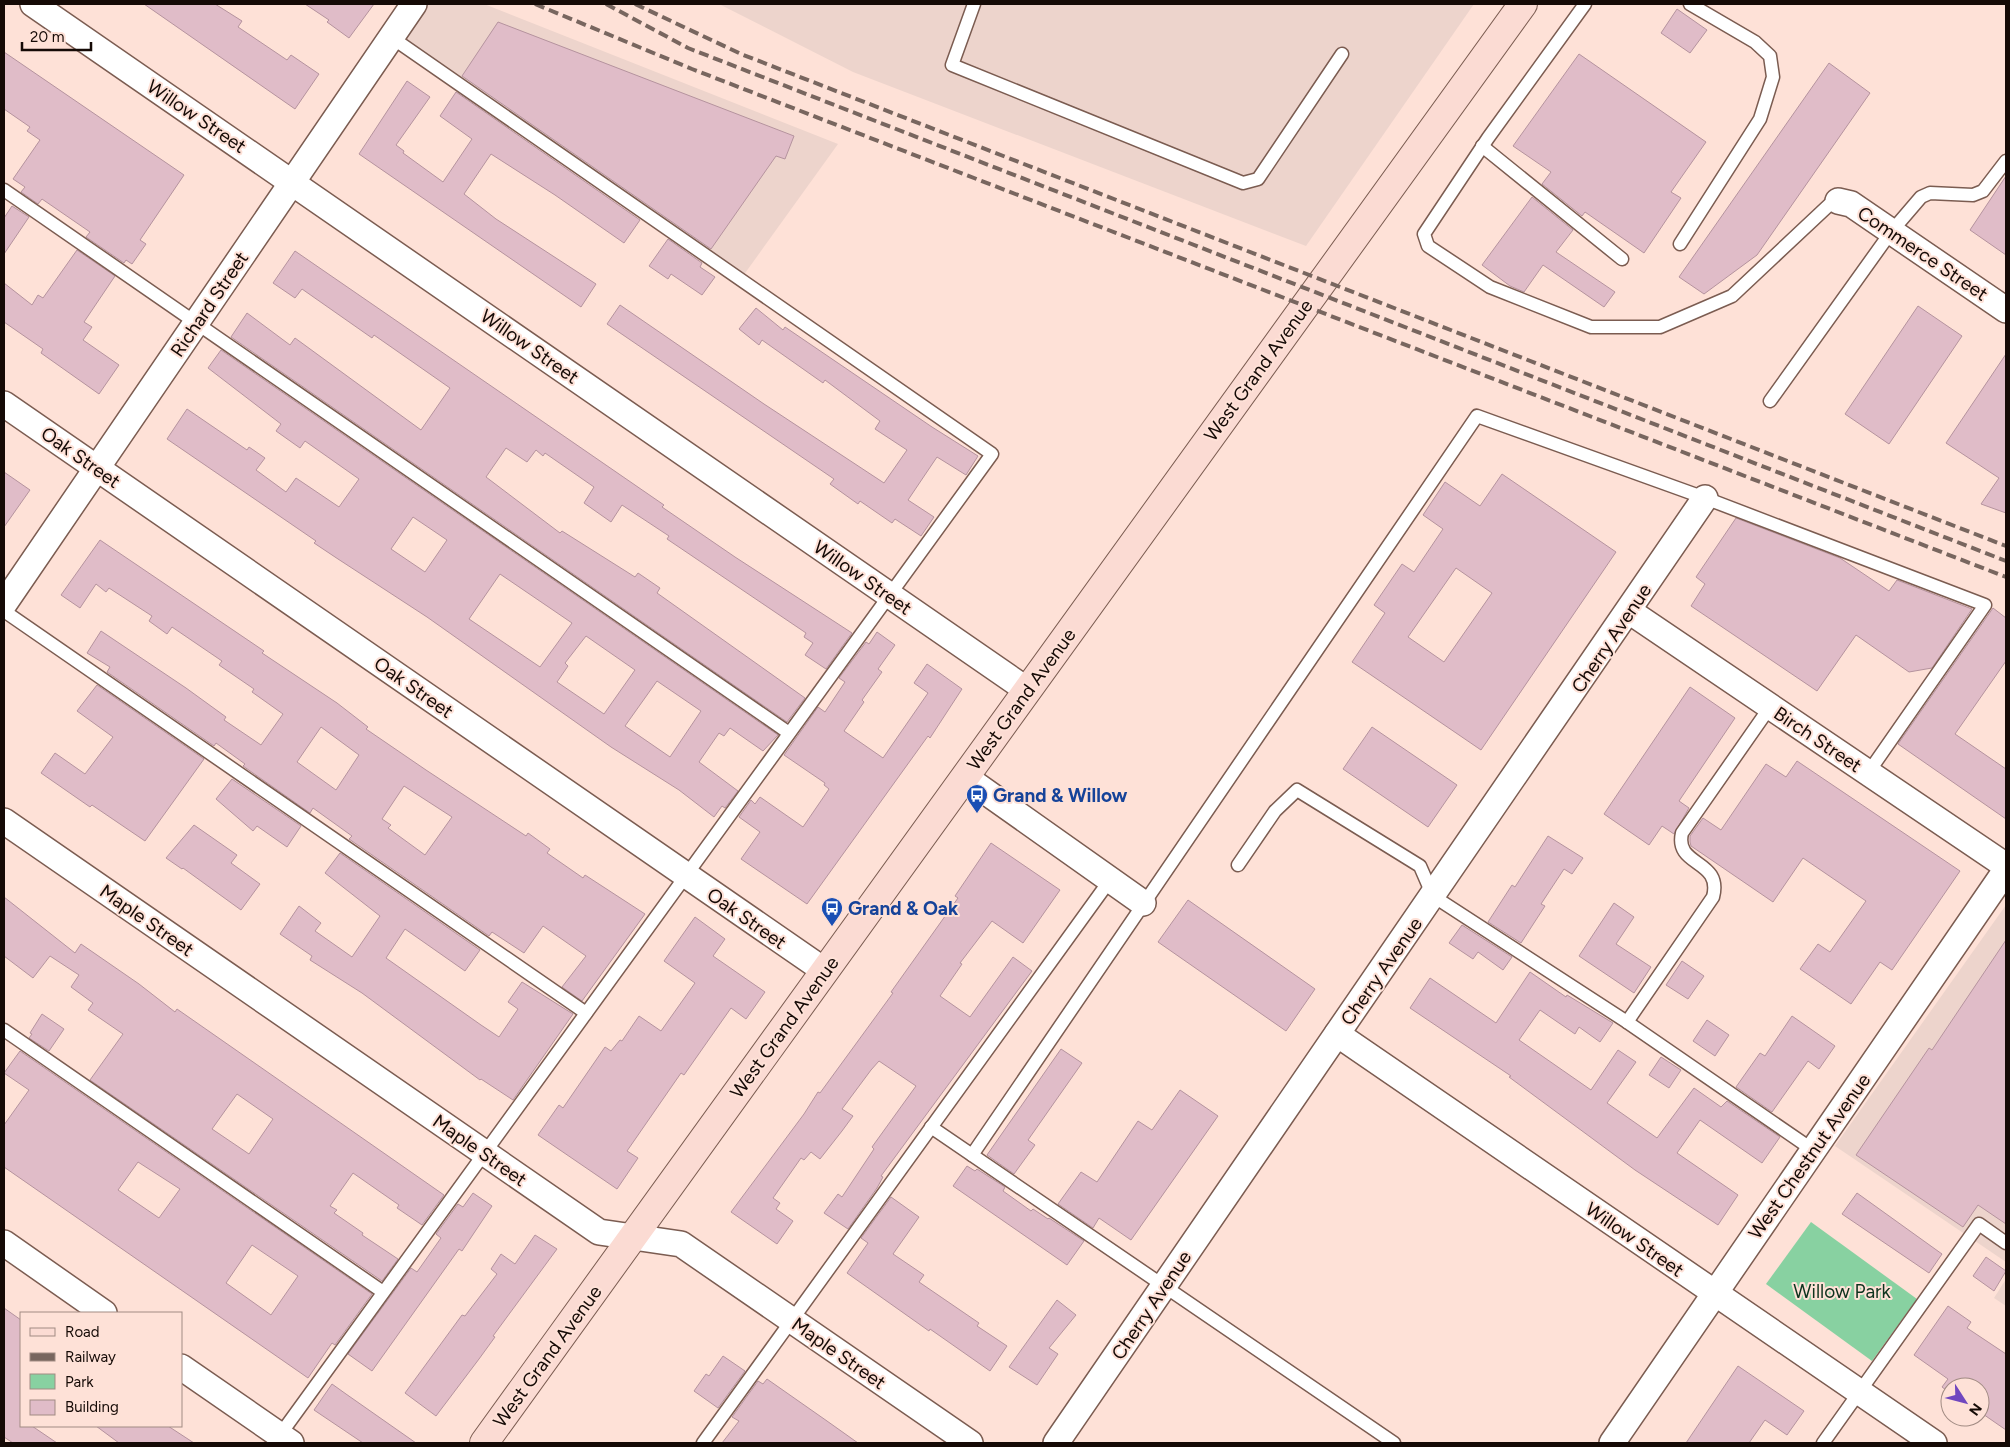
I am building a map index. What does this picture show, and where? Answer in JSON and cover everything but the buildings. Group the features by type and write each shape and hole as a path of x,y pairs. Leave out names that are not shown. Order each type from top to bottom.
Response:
{"main road":[{"name":"West Grand Avenue","path":"484,1443 1523,4"}],"street":[{"name":"Willow Street","path":"33,4 1027,690"},
{"name":"Richard Street","path":"4,604 414,4"},
{"name":"Commerce Street","path":"1838,201 1851,204 2006,310"},
{"name":"Oak Street","path":"4,404 825,971"},
{"name":"Cherry Avenue","path":"1056,1443 1705,498"},
{"name":"Birch Street","path":"1629,611 2006,866"},
{"path":"965,777 1144,903"},
{"name":"Maple Street","path":"4,821 599,1232 681,1244 970,1443"},
{"name":"West Chestnut Avenue","path":"1612,1443 2006,870"},
{"name":"Willow Street","path":"1337,1034 1934,1443"},
{"path":"4,1243 103,1312"},
{"path":"182,1368 282,1441"}],"lane":[{"path":"974,4 952,65 1243,183 1258,179 1342,54"},
{"path":"1585,4 1482,146 1424,234 1428,246 1490,287 1591,327 1660,327 1732,296 1829,205 1838,201"},
{"path":"1680,244 1760,119 1773,77 1770,56 1755,42 1690,4"},
{"path":"282,1441 383,1292 992,454 391,37"},
{"path":"1482,146 1622,259"},
{"path":"1770,401 1891,232 1920,196 1930,193 1974,195 1983,191 2006,161"},
{"path":"4,190 789,733"},
{"path":"972,1155 1477,416 1705,498 1985,605 1868,773"},
{"path":"4,611 586,1013"},
{"path":"1627,1022 1713,897 1716,886 1711,873 1684,853 1680,842 1682,833 1770,707"},
{"path":"1238,865 1274,811 1297,790 1420,866 1433,896 1627,1022 1813,1150"},
{"path":"703,1443 1110,880"},
{"path":"4,1030 383,1292"},
{"path":"931,1126 1163,1287 1394,1443"},
{"path":"1823,1443 1858,1391 1979,1224 2006,1243"}],"shaded area":[{"path":"414,4 484,4 838,144 743,276 391,37"},
{"path":"719,4 1474,4 1306,246 853,72"},
{"path":"2006,905 2006,1262 1835,1146"},
{"path":"2006,1279 2006,1306 1994,1298"}],"green space":[{"name":"Willow Park","path":"1811,1222 1917,1299 1872,1361 1766,1284"}],"railway":[{"path":"535,4 692,69 2006,577"},
{"path":"606,4 688,48 2006,561"},
{"path":"635,4 741,54 2006,546"}],"place":[{"name":"Grand & Willow","path":"977,814"},
{"name":"Grand & Oak","path":"832,927"}]}
